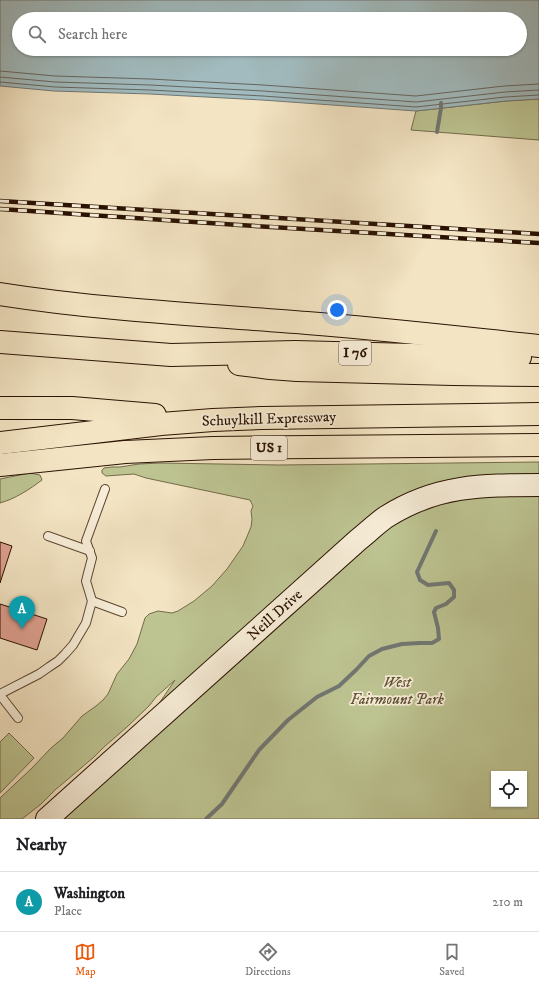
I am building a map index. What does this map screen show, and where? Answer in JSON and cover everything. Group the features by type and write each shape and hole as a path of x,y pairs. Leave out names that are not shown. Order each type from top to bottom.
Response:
{"highway":[{"path":"0,294 174,314 308,323 539,346"},
{"name":"I 76","path":"0,342 171,355 295,352 539,357"},
{"path":"171,355 270,368 298,370 539,375"},
{"path":"0,408 72,408 213,420"},
{"name":"Schuylkill Expressway","path":"0,443 154,425 213,420 539,414"},
{"name":"US 1","path":"0,465 96,455 169,450 539,445"}],"main road":[{"name":"Neill Drive","path":"47,819 385,518 412,503 469,487 539,485"}],"lane":[{"path":"18,718 0,695 49,667 65,654 73,645 86,623 92,601 86,581 92,558 86,541 105,489"},
{"path":"48,536 90,551"},
{"path":"92,601 122,612"}],"green space":[{"path":"539,99 539,140 411,130 416,111 506,101"},
{"path":"539,462 539,476 448,482 158,705 175,680 94,757 22,819 0,819 0,798 63,738 82,716 96,706 108,694 117,674 129,659 137,644 145,618 149,614 158,611 172,613 178,611 194,601 212,586 227,569 243,546 251,527 251,511 253,506 250,500 146,478 134,474 106,476 102,473 104,468 160,463 279,465"},
{"path":"30,473 40,475 42,480 17,496 0,503 0,479"},
{"name":"West Fairmount Park","path":"539,494 539,819 64,819 105,780 386,530 397,522 434,505 475,497"},
{"path":"9,733 34,758 0,793 0,742"}],"water":[{"path":"0,0 539,0 539,99 506,101 416,111 262,100 54,91 0,86"}],"building":[{"path":"0,542 12,546 0,583"},
{"path":"0,604 47,619 37,650 0,638"}],"waterway":[{"path":"437,132 441,103"},
{"path":"206,819 222,804 259,750 288,720 317,697 339,686 369,656 382,649 402,644 432,643 439,639 434,612 436,608 446,604 454,597 454,590 449,583 428,585 420,580 417,572 436,531"}],"railway":[{"path":"0,201 539,234"},
{"path":"0,209 539,243"}],"place":[{"name":"Washington","path":"22,629"}]}
